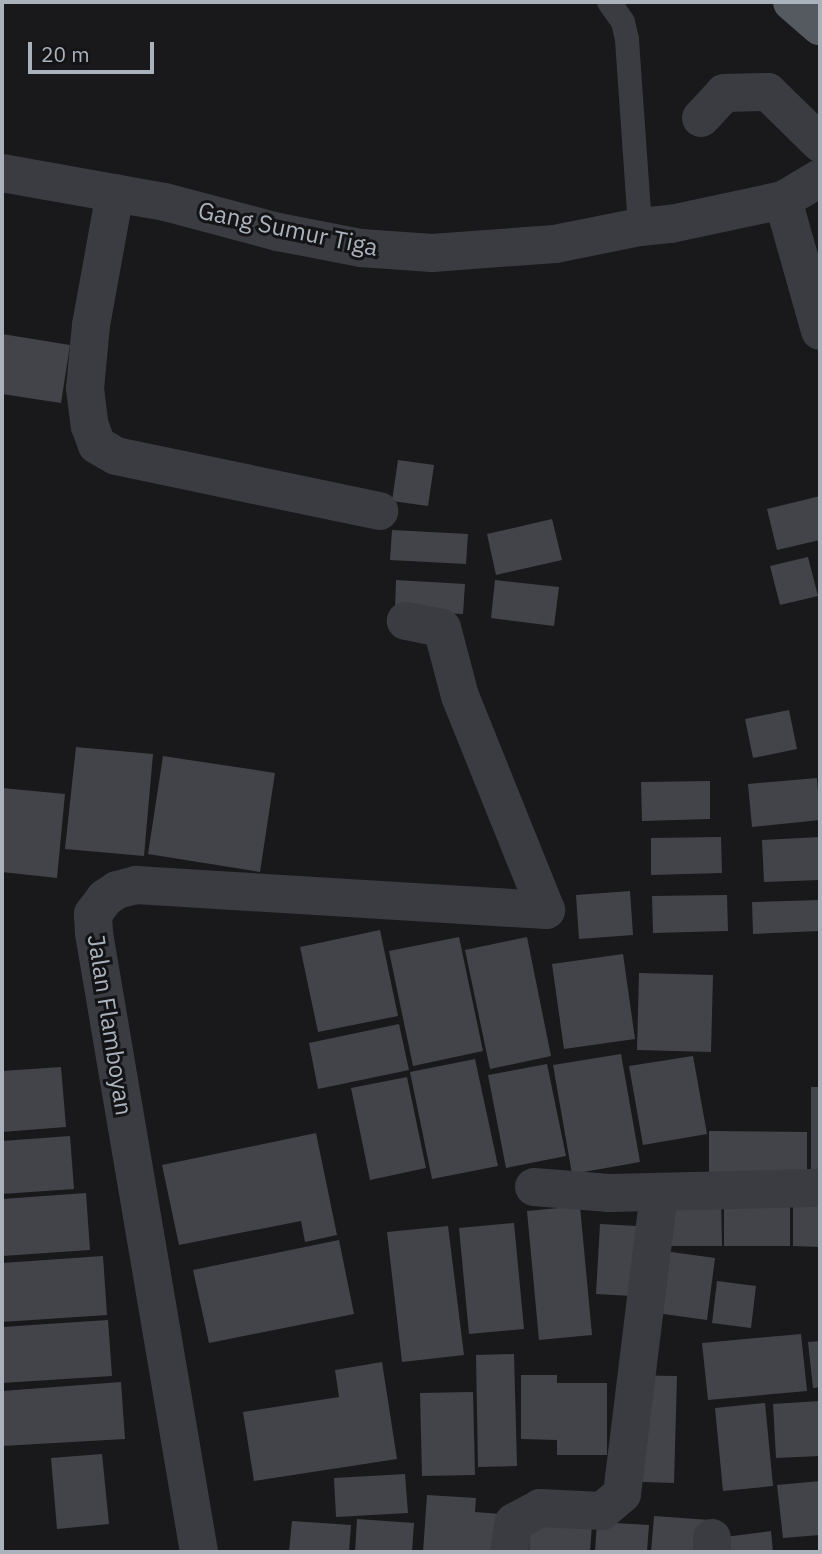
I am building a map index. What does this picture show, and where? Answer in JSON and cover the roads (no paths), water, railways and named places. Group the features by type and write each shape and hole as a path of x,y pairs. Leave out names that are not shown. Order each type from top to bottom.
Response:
{"main road":[{"path":"792,2 820,26"}],"street":[{"path":"701,118 723,93 768,92 820,143"},
{"name":"Gang Sumur Tiga","path":"2,173 115,193 362,248 432,253 555,244 640,227 671,224 783,200 820,178"},
{"path":"115,193 91,325 85,388 90,426 97,445 116,456 379,511"},
{"path":"783,200 820,331"},
{"name":"Jalan Flamboyan","path":"199,1552 94,933 93,914 105,898 117,890 136,885 545,910 460,696 442,628 405,621"},
{"path":"534,1187 610,1193 820,1188"},
{"path":"509,1552 514,1522 540,1508 602,1511 622,1494 659,1192"}],"lane":[{"path":"609,2 623,22 627,40 640,227"}]}
